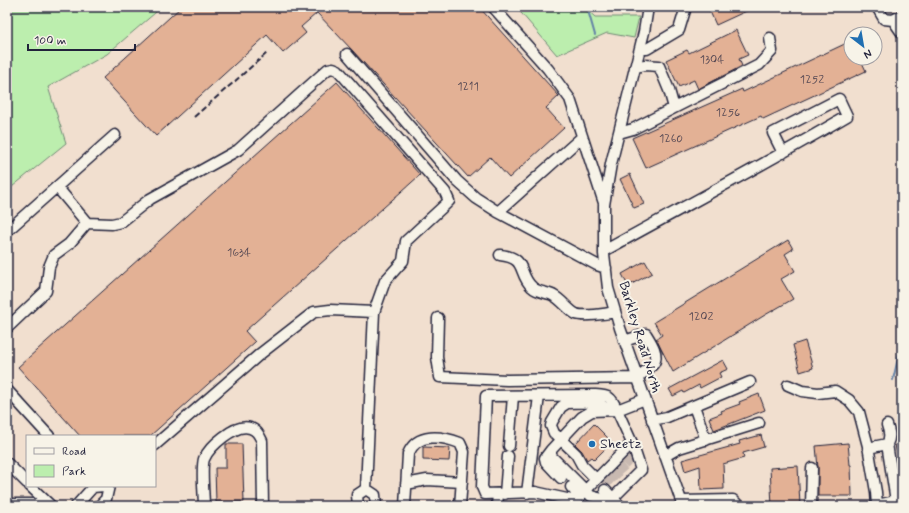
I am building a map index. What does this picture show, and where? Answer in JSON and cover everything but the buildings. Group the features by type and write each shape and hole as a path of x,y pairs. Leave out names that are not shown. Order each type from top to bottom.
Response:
{"street":[{"path":"493,7 548,68 570,99 604,205"},
{"name":"Barkley Road North","path":"648,7 640,49 611,164 604,205 604,252 608,288 615,312 682,504"},
{"path":"640,49 647,48 679,30 686,7"},
{"path":"877,7 884,19 898,17 902,33"},
{"path":"619,133 634,129 759,65 772,51 770,38"},
{"path":"347,54 457,181 476,198 498,212 597,265 606,268"},
{"path":"635,67 645,65 659,66 669,90 674,108"},
{"path":"7,328 46,291 48,267 54,255 69,244 87,224 112,224 121,222 150,199 238,150 328,69 333,68 338,70 449,200 406,241 403,261 385,281 374,312 366,489"},
{"path":"604,252 783,153 847,116 839,99 773,133 783,153"},
{"path":"7,232 115,135"},
{"path":"498,212 582,137"},
{"path":"56,187 87,224"},
{"path":"500,255 510,256 518,262 528,283 533,288 553,295 576,314 599,315 615,312"},
{"path":"156,445 260,354 314,312 330,310 374,312"},
{"path":"438,318 437,357 440,377 507,380 637,378 654,364 656,357 652,342 646,334 624,340"},
{"path":"652,420 667,417 750,382"},
{"path":"788,385 802,392 835,392 849,400 859,412 868,448 877,505 899,503 887,444 889,437 886,424"},
{"path":"7,390 48,435"},
{"path":"578,499 615,476 641,470 632,443 614,410 613,400 607,396 486,396 482,487 485,494 535,492 578,499 591,496 610,501 615,476 632,443"},
{"path":"497,506 501,494 508,451 513,396"},
{"path":"527,493 539,396"},
{"path":"561,478 546,462 545,458 582,417 592,411 614,410 645,399"},
{"path":"614,410 596,402 564,404 561,406 551,426 554,433 576,454 582,465 615,476"},
{"path":"694,406 706,440"},
{"path":"665,456 679,448 759,423"},
{"path":"204,506 203,461 208,451 221,439 232,432 240,428 249,427 258,432 262,441 263,506"},
{"path":"405,506 408,454 412,447 425,438 446,438 460,443 464,452 460,506"},
{"path":"868,448 887,444"},
{"path":"551,450 551,456 578,499"},
{"path":"7,463 26,482"},
{"path":"811,506 812,468"},
{"path":"615,476 620,506"},
{"path":"406,484 427,480 462,482"},
{"path":"31,487 50,505"},
{"path":"76,506 93,487"},
{"path":"99,506 106,499 109,487"},
{"path":"571,487 578,499"},
{"path":"358,506 358,495 366,489"},
{"path":"366,489 375,495 376,506"},
{"path":"682,504 733,500 739,506"},
{"path":"7,504 50,505"}],"green space":[{"path":"7,7 162,7 107,54 48,87 66,143 7,191"},
{"path":"516,7 584,7 595,17 639,17 634,38 607,33 557,55"}],"waterway":[{"path":"587,7 595,35"},
{"path":"893,380 902,341"}],"tunnel":[{"path":"624,458 631,465"},
{"path":"617,465 624,473"},
{"path":"611,472 618,479"},
{"path":"604,478 612,485"}],"railway":[{"path":"194,117 267,53"}],"place":[{"name":"Sheetz","path":"592,444"}]}
